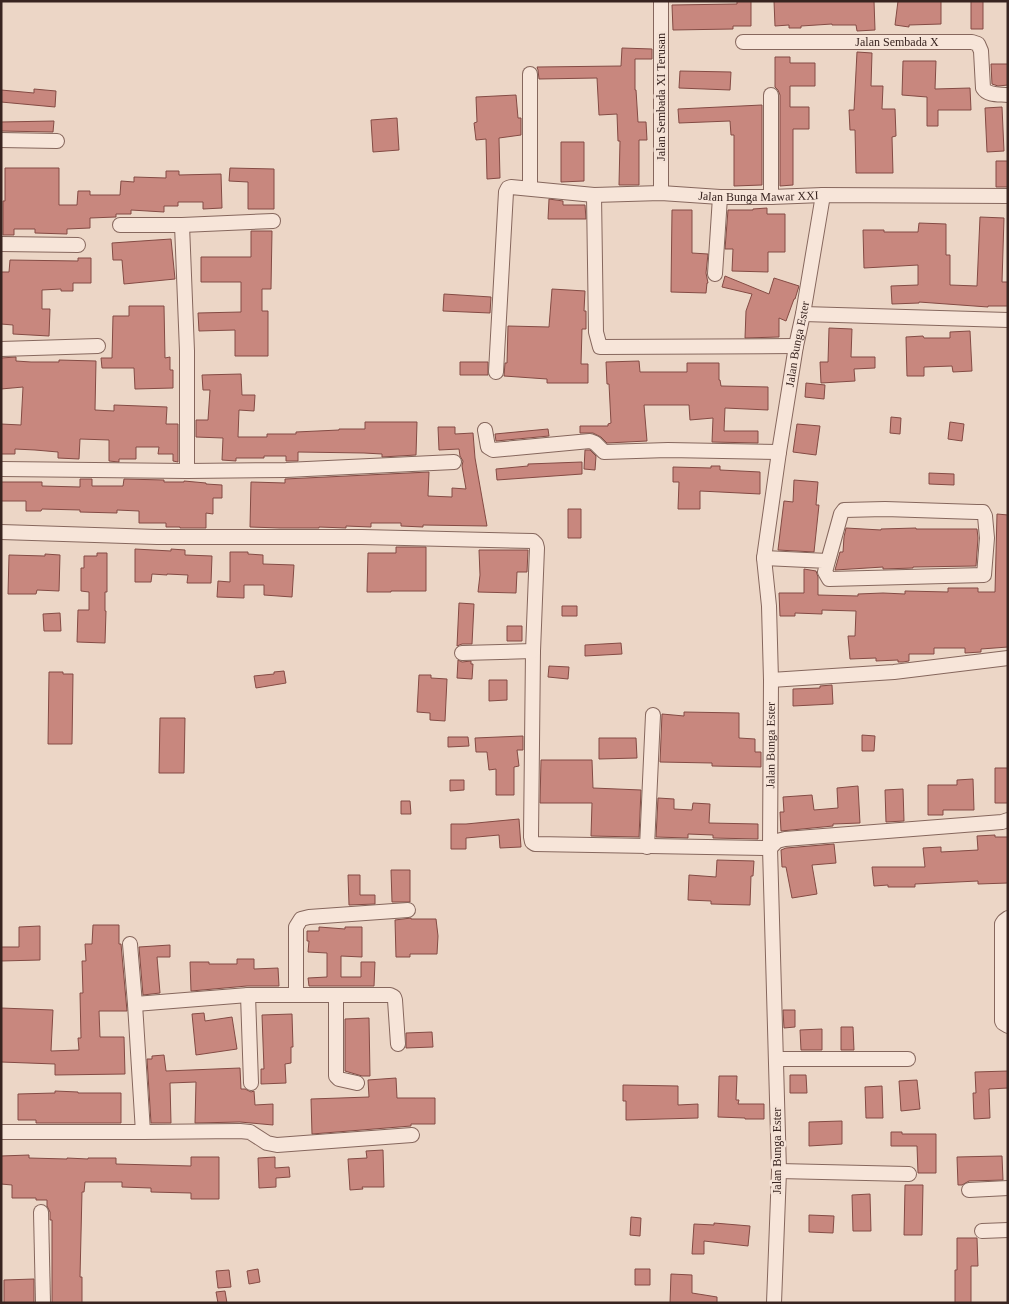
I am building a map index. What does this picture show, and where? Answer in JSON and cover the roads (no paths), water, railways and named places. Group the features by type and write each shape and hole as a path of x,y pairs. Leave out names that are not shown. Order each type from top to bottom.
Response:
{"street":[{"name":"Jalan Sembada XI Terusan","path":"661,1 661,194"},
{"name":"Jalan Sembada X","path":"744,42 972,42 978,44 981,51 983,88 985,92 1008,95"},
{"path":"530,74 530,188"},
{"path":"771,95 772,198"},
{"path":"1,140 57,141"},
{"name":"Jalan Bunga Mawar XXI","path":"496,372 506,192 508,188 530,188 594,195 661,194 772,198 823,195 1008,196"},
{"path":"594,195 596,332 600,347 796,346"},
{"name":"Jalan Bunga Ester","path":"774,1303 778,1171 770,848 770,606 764,558 796,346 823,195"},
{"path":"715,274 720,197"},
{"path":"120,225 182,225 273,221"},
{"path":"182,225 187,351 187,471"},
{"path":"1,244 78,245"},
{"path":"803,314 1008,320"},
{"path":"1,349 98,346"},
{"path":"485,430 488,447 493,450 590,441 595,443 604,452 668,450 779,452"},
{"path":"1,469 286,470 454,462"},
{"path":"885,509 983,512 985,516 987,538 984,575 829,579 826,572 828,561 841,514 844,510 885,509"},
{"path":"1,532 157,536 362,536 531,540 535,542 538,548 533,651 531,837 532,842 538,845 770,848 777,841 785,839 1008,820"},
{"path":"764,558 828,561"},
{"path":"462,653 533,651"},
{"path":"771,680 894,672 1008,658"},
{"path":"647,847 652,715"},
{"path":"296,994 296,927 301,920 308,917 408,910"},
{"path":"1008,918 1002,924 1005,969 1002,1020 1008,1026"},
{"path":"130,944 143,1132"},
{"path":"135,1004 296,994 390,995 394,997 396,1006 398,1044"},
{"path":"336,995 336,1076 339,1080 358,1082"},
{"path":"248,996 251,1082"},
{"path":"776,1059 908,1059"},
{"path":"1,1132 240,1130 250,1132 267,1144 277,1145 412,1135"},
{"path":"778,1171 909,1174"},
{"path":"969,1190 1008,1188"},
{"path":"41,1212 43,1303"},
{"path":"982,1231 1008,1230"}]}
